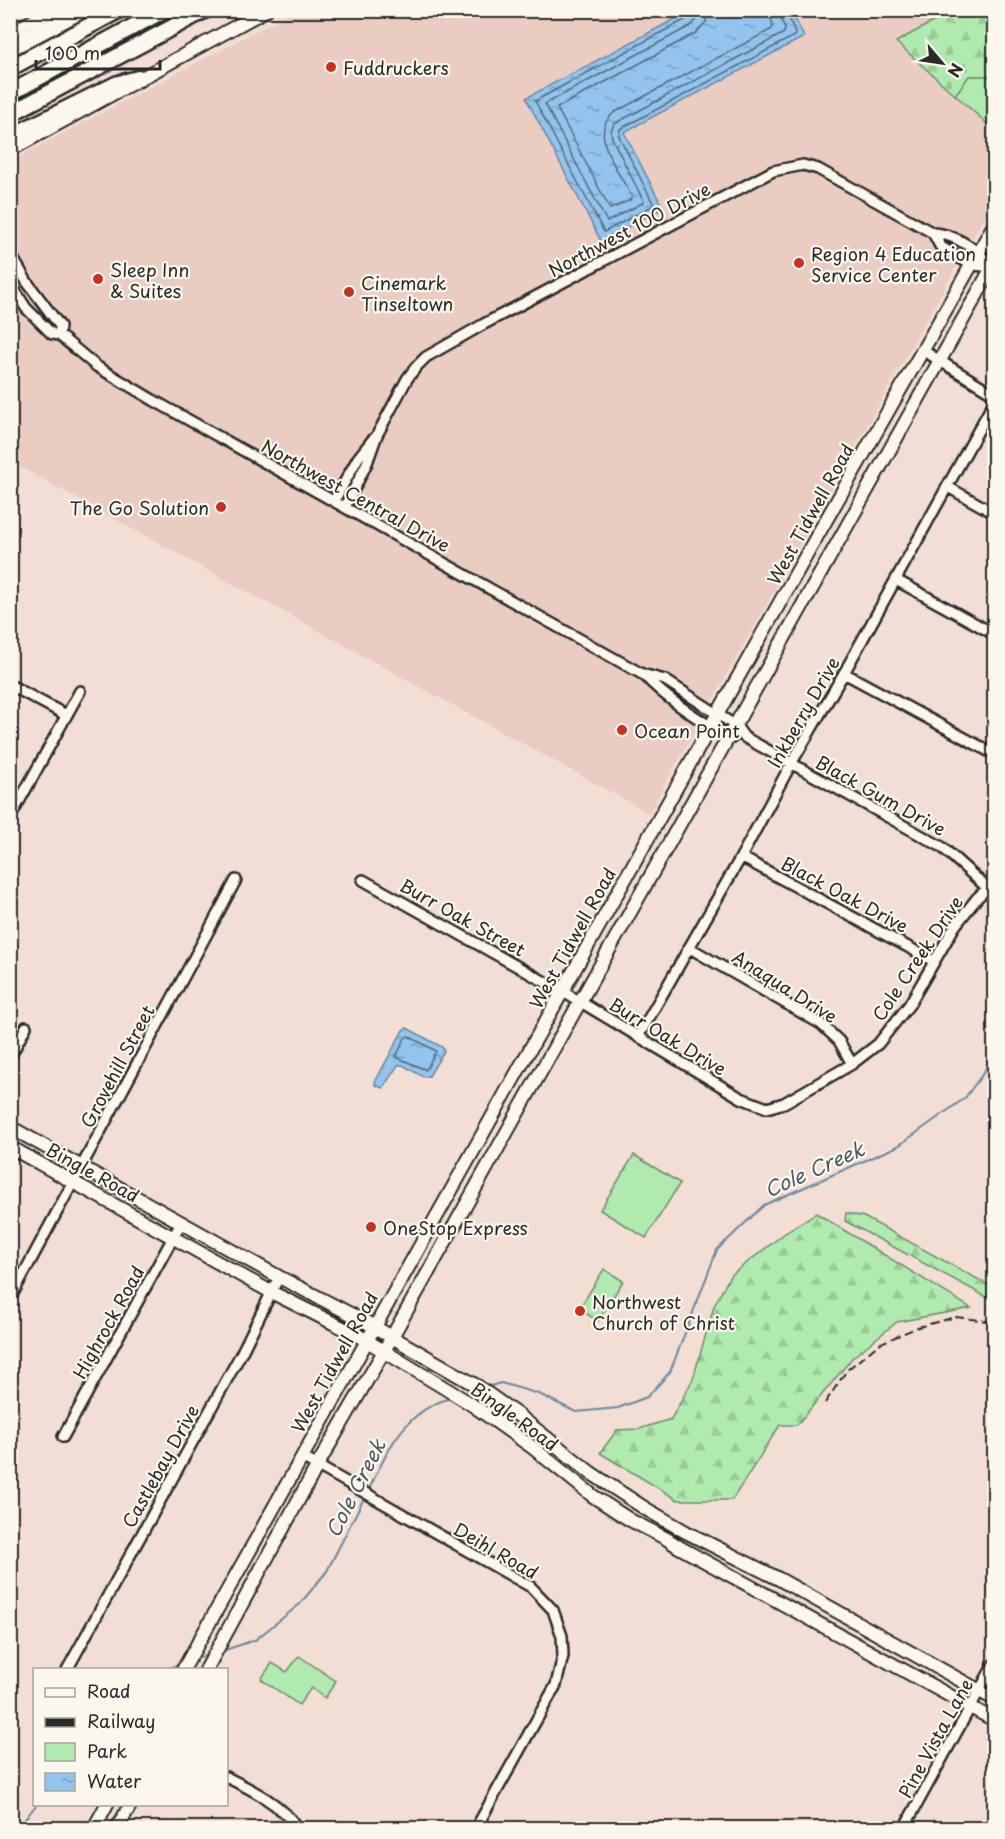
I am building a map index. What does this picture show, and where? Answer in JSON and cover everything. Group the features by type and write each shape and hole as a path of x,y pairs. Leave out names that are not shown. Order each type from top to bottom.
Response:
{"highway":[{"path":"10,48 82,10"},
{"path":"10,68 119,10"},
{"path":"10,93 164,10"},
{"path":"10,114 205,10"},
{"path":"10,137 117,84 140,78"}],"main road":[{"path":"10,33 53,10"},
{"path":"10,150 267,10"},
{"name":"West Tidwell Road","path":"184,1668 817,536 994,225"},
{"name":"West Tidwell Road","path":"207,1668 317,1466 384,1351 994,266"},
{"path":"817,536 836,545"},
{"path":"493,1115 510,1124"},
{"name":"Bingle Road","path":"10,1127 460,1376 504,1405 609,1485 686,1532 779,1579 994,1699"},
{"name":"Bingle Road","path":"10,1147 271,1292 367,1341 490,1417 593,1496 630,1520 994,1720"},
{"path":"443,1204 460,1213"},
{"path":"532,1448 542,1434"},
{"path":"679,1547 686,1532"},
{"path":"254,1542 272,1550"},
{"path":"821,1625 830,1608"},
{"path":"94,1828 106,1806"},
{"path":"117,1828 130,1806"}],"street":[{"name":"Northwest 100 Drive","path":"345,507 367,463 377,435 411,373 426,357 773,171 803,165 818,169 933,233 946,234 980,252 994,266"},
{"name":"Northwest 100 Drive","path":"933,233 940,246 973,265 994,266"},
{"name":"Northwest Central Drive","path":"10,253 14,265 60,326 59,335"},
{"name":"Northwest Central Drive","path":"10,284 26,308 52,334 59,335 96,366 642,674 665,680 736,726"},
{"path":"924,351 994,394"},
{"name":"Inkberry Drive","path":"638,1037 690,948 994,402"},
{"name":"Northwest 100 Drive","path":"334,501 358,458 377,435"},
{"path":"948,487 994,513"},
{"path":"896,580 994,634"},
{"path":"844,673 994,754"},
{"name":"Northwest Central Drive","path":"642,674 658,690 729,738"},
{"path":"10,685 66,716"},
{"path":"10,818 80,691"},
{"name":"Black Gum Drive","path":"736,726 744,737 791,765 942,847 992,888"},
{"path":"729,738 744,737"},
{"name":"Black Oak Drive","path":"741,857 934,961"},
{"name":"Grovehill Street","path":"10,1299 236,880"},
{"name":"Burr Oak Street","path":"363,880 579,1001"},
{"name":"Cole Creek Drive","path":"741,1098 767,1108 784,1103 852,1064 879,1044 909,1005 955,926 992,888"},
{"name":"Anaqua Drive","path":"690,948 821,1024 839,1041 852,1064"},
{"name":"Burr Oak Drive","path":"579,1001 741,1098"},
{"path":"10,1057 27,1027"},
{"name":"Highrock Road","path":"63,1437 181,1223"},
{"name":"Castlebay Drive","path":"68,1668 242,1352 279,1277"},
{"name":"Deihl Road","path":"302,1457 531,1587 553,1610 562,1636 563,1656 556,1685 476,1828"},
{"name":"Pine Vista Lane","path":"904,1828 994,1664"},
{"path":"228,1778 272,1804 293,1821 297,1828"}],"shaded area":[{"path":"294,11 690,11 526,98 624,132 804,37 791,11 953,11 896,42 994,130 994,200 649,813 11,462 11,161"}],"green space":[{"path":"953,11 994,11 994,76 969,76 955,95 896,42"},
{"path":"969,76 994,76 994,130 955,95"},
{"path":"634,1155 680,1183 646,1238 600,1210"},
{"path":"816,1213 971,1308 897,1322 853,1357 797,1425 780,1425 732,1500 678,1500 600,1453 617,1430 639,1429 671,1419 693,1379 714,1306 730,1276 785,1233"},
{"path":"846,1213 864,1217 994,1288 994,1301 845,1221"},
{"path":"604,1269 623,1281 598,1321 579,1309"},
{"path":"299,1656 336,1681 325,1698 311,1688 299,1705 261,1679 272,1663 287,1672"}],"water":[{"path":"690,11 791,11 804,37 624,132 663,208 601,241 526,98"},
{"path":"407,1028 442,1047 444,1051 429,1076 423,1077 403,1065 398,1065 383,1088 375,1085 403,1030"}],"waterway":[{"name":"Cole Creek","path":"487,1387 501,1383 539,1394 576,1412 618,1408 647,1397 670,1372 717,1250 764,1205 898,1146 965,1098 984,1072 994,1046"},
{"name":"Cole Creek","path":"464,1394 476,1390"},
{"name":"Cole Creek","path":"368,1491 391,1447 408,1423 420,1413 450,1398"},
{"name":"Cole Creek","path":"222,1651 255,1640 300,1604 327,1571 365,1496"},
{"name":"Cole Creek","path":"196,1659 208,1655"},
{"name":"Cole Creek","path":"169,1668 182,1663"},
{"name":"Cole Creek","path":"18,1828 35,1806"}],"railway":[{"path":"825,1403 847,1370 879,1344 918,1327 956,1317 994,1322"}],"place":[{"name":"Fuddruckers","path":"331,67"},
{"name":"Region 4 Education Service Center","path":"799,263"},
{"name":"Sleep Inn & Suites","path":"98,279"},
{"name":"Cinemark Tinseltown","path":"349,292"},
{"name":"The Go Solution","path":"221,507"},
{"name":"Ocean Point","path":"622,730"},
{"name":"OneStop Express","path":"371,1227"},
{"name":"Northwest Church of Christ","path":"580,1311"}]}
